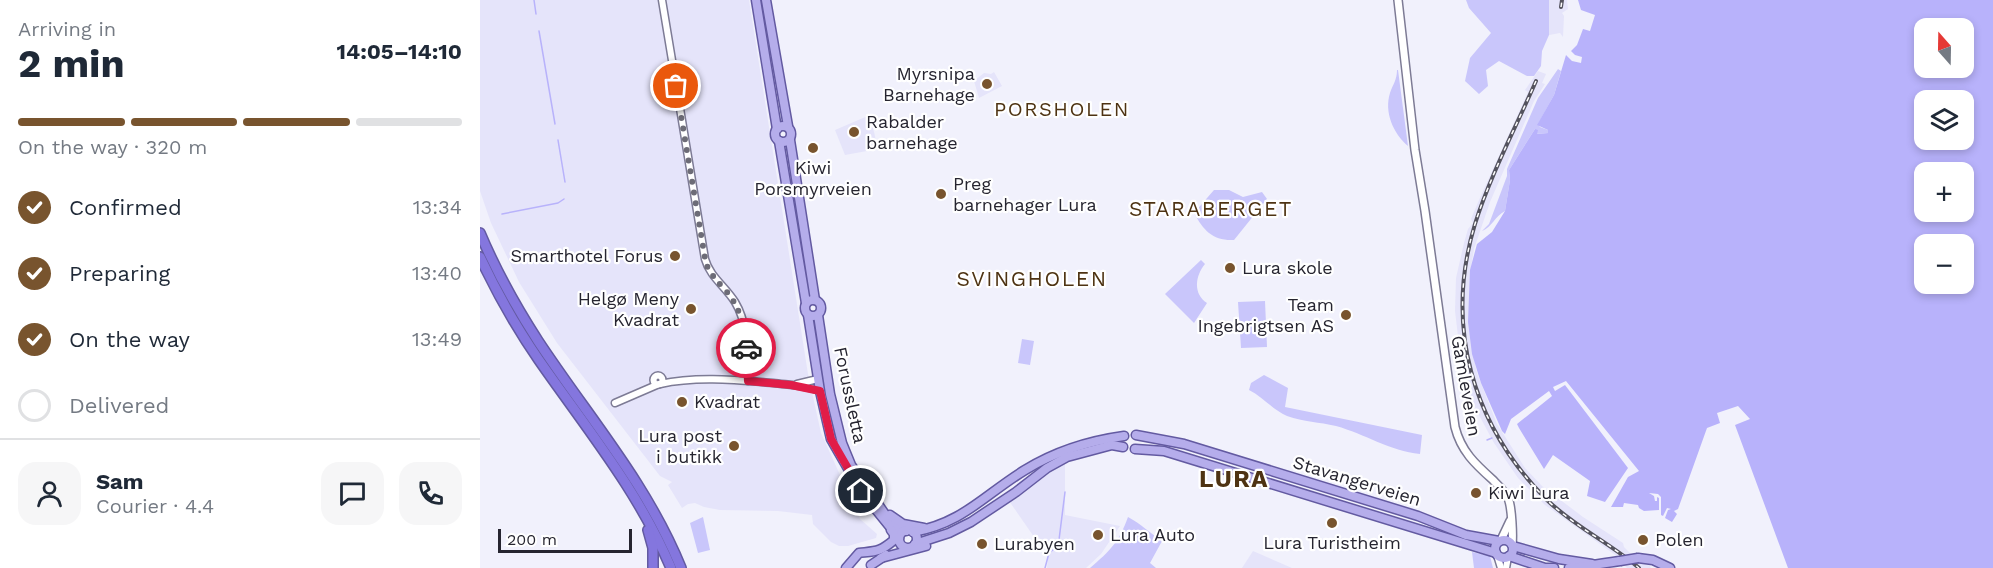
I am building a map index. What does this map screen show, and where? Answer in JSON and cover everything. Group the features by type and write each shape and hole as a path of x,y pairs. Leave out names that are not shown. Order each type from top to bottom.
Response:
{"highway":[{"path":"480,233 502,279 533,333 620,455 688,568"},
{"path":"480,257 533,352 615,464 638,502 671,568"},
{"path":"638,502 651,538 653,568"},
{"path":"660,522 681,568"}],"main road":[{"path":"756,0 777,129 775,135 779,141 785,142 790,140 792,133 788,126 766,0"},
{"name":"Gamleveien","path":"1398,0 1422,211 1456,432 1469,458 1505,493 1510,505 1512,546"},
{"path":"777,129 782,125 788,126"},
{"name":"Forussletta","path":"790,140 815,300 821,308 813,315"},
{"name":"Forussletta","path":"779,141 806,303 805,311 813,315"},
{"path":"806,303 815,300"},
{"name":"Forussletta","path":"813,315 818,379 834,446 861,491 895,527 910,532"},
{"name":"Forussletta","path":"813,315 842,443 851,465 901,544 911,546"},
{"path":"851,567 861,556 886,549 910,532 931,529 968,512 1024,471 1049,457 1076,445 1130,433 1136,435 1139,442 1135,448 1127,450 1112,445 1067,457 1047,468 990,510 922,548 881,558"},
{"name":"Stavangerveien","path":"1136,435 1184,444 1418,516 1466,535 1509,541 1512,546 1559,559 1592,564 1638,558 1653,560 1667,567"},
{"path":"1123,447 1121,442 1124,436"},
{"name":"Stavangerveien","path":"1135,448 1164,451 1503,558 1509,557 1554,568"},
{"path":"882,513 903,524 919,528 953,520"},
{"path":"851,567 859,553 871,553 894,540 894,534 882,513"},
{"path":"1496,554 1495,545 1500,541 1510,521"},
{"path":"910,532 917,538 911,546"},
{"path":"867,556 871,567 881,558 896,550 949,532"},
{"path":"1509,557 1512,546"},
{"name":"Stavangerveien","path":"1569,568 1587,567 1592,564"}],"street":[{"path":"662,0 705,259 712,275 735,303 742,318 748,381"},
{"path":"615,403 663,380 661,376 674,381"},
{"path":"791,385 818,379"},
{"path":"657,383 748,381 791,385 820,391"},
{"path":"1496,554 1501,568"},
{"path":"1506,568 1509,557"}],"shaded area":[{"path":"480,0 749,0 808,374 821,433 860,519 877,534 876,538 848,546 839,546 831,542 813,524 812,515 778,511 720,510 695,503 682,508 668,485 672,482 660,476 557,343 519,282 491,223 480,191"},
{"path":"1466,0 1549,0 1549,35 1542,51 1541,66 1534,76 1527,76 1499,61 1486,70 1488,86 1479,94 1465,81 1470,58 1491,33 1469,8"},
{"path":"1503,0 1567,0 1568,9 1562,13 1564,16 1563,37 1560,33 1544,36"},
{"path":"1578,0 1993,0 1993,568 1788,568 1735,425 1750,419 1738,406 1717,413 1720,423 1707,428 1678,509 1674,511 1677,514 1672,522 1665,518 1668,510 1671,509 1667,508 1663,516 1661,515 1661,497 1658,494 1649,493 1654,496 1655,501 1657,497 1659,498 1659,510 1644,511 1638,505 1624,503 1623,507 1611,507 1628,477 1639,471 1566,381 1553,387 1555,391 1565,385 1628,468 1605,502 1587,496 1590,481 1553,455 1544,469 1519,428 1517,424 1552,396 1549,391 1511,419 1505,434 1502,431 1481,383 1472,354 1468,322 1470,270 1477,244 1492,232 1505,211 1510,180 1509,170 1535,129 1538,130 1537,134 1548,133 1548,130 1537,125 1554,95 1566,55 1572,61 1581,63 1582,57 1571,51 1577,45 1583,29 1590,31 1595,15 1581,10"},
{"path":"1558,69 1561,71 1554,95 1538,124 1548,130 1548,133 1536,134 1535,129 1509,170 1510,180 1505,211 1482,231 1489,224 1507,176 1507,169 1538,98"},
{"path":"1397,70 1408,146 1394,129 1389,115 1388,100"},
{"path":"1538,71 1546,74 1542,83 1545,84 1534,101 1490,202 1474,249 1470,274 1473,353 1477,373 1497,424 1525,468 1542,486 1623,543 1630,553 1651,568 1627,568 1614,554 1545,505 1518,478 1494,443 1473,404 1460,353 1455,311 1456,278 1464,243 1468,229 1473,223 1471,219 1479,200 1528,92 1525,90"},
{"name":"Myrsnipa Barnehage","path":"994,72 1002,86 979,98 974,81 984,73"},
{"path":"870,115 878,149 845,155 835,130"},
{"path":"1214,190 1229,190 1243,197 1262,192 1267,199 1234,240 1220,239 1210,234 1194,213"},
{"path":"1201,260 1205,264 1199,274 1197,285 1199,295 1207,303 1194,323 1165,294"},
{"path":"1265,301 1267,347 1241,348 1238,302"},
{"path":"1022,339 1034,341 1030,365 1018,363"},
{"path":"1264,375 1288,388 1285,407 1422,435 1420,454 1388,446 1347,429 1287,416 1249,390 1251,383"},
{"path":"1065,463 1065,515 1120,526 1101,554 1086,568 1047,568 1048,557 1007,498"},
{"path":"703,517 710,550 698,553 690,523"},
{"path":"1128,517 1162,541 1150,563 1156,568 1090,568 1113,546"},
{"path":"1253,551 1292,568 1242,568"},
{"path":"1472,552 1490,556 1493,568 1474,568"}],"waterway":[{"path":"534,0 536,14"},
{"path":"539,31 555,124"},
{"path":"558,140 565,182"},
{"path":"502,214 558,203 564,199"},
{"path":"1487,440 1492,438"},
{"path":"1045,568 1049,553 1058,546 1065,492"}],"railway":[{"path":"1561,7 1562,0"},
{"path":"1536,81 1488,188 1475,224 1466,262 1463,300 1464,336 1471,372 1483,407 1500,440 1521,471 1558,510 1639,568"}],"way so far":[{"path":"676,86 706,264 737,307 742,318 746,348"}],"place":[{"name":"Myrsnipa Barnehage","path":"987,84"},
{"name":"Rabalder barnehage","path":"854,132"},
{"name":"Kiwi Porsmyrveien","path":"813,148"},
{"name":"Preg barnehager Lura","path":"941,194"},
{"name":"Smarthotel Forus","path":"675,256"},
{"name":"Lura skole","path":"1230,268"},
{"name":"Helgø Meny Kvadrat","path":"691,309"},
{"name":"Team Ingebrigtsen AS","path":"1346,315"},
{"name":"Kvadrat","path":"682,402"},
{"name":"Lura post i butikk","path":"734,446"},
{"name":"Kiwi Lura","path":"1476,493"},
{"name":"Lura Turistheim","path":"1332,523"},
{"name":"Lura Auto","path":"1098,535"},
{"name":"Polen","path":"1643,540"},
{"name":"Lurabyen","path":"982,544"}],"district":[{"name":"PORSHOLEN","path":"1062,109"},
{"name":"STARABERGET","path":"1211,209"},
{"name":"SVINGHOLEN","path":"1032,279"},
{"name":"LURA","path":"1234,479"}],"route":[{"path":"746,348 748,381 791,385 820,391 831,439 861,491"}]}
